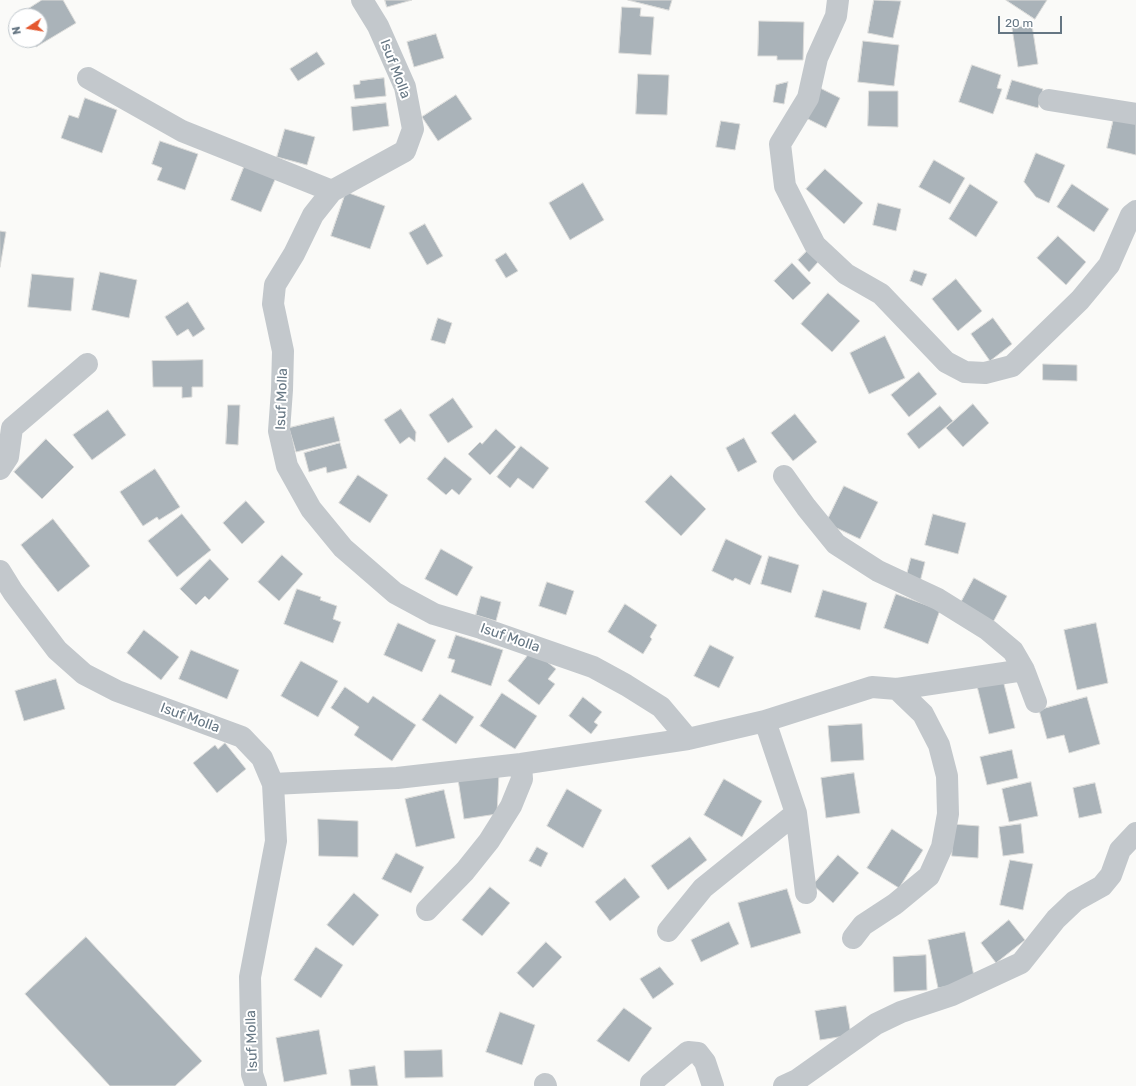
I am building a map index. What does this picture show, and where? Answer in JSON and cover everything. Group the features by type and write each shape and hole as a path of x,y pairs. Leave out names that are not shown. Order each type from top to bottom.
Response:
{"street":[{"name":"Isuf Molla","path":"362,0 378,26 405,87 413,128 405,151 332,190 313,215 294,254 275,285 273,304 283,351 279,431 287,466 311,509 343,548 395,593 434,614 481,628 593,667 626,685 661,707 688,739"},
{"path":"838,0 836,16 818,58 808,98 780,144 785,186 815,244 846,274 881,294 946,362 965,372 985,373 1012,366 1080,300 1110,265 1131,215 1136,211"},
{"path":"88,78 182,131 332,190"},
{"path":"1049,100 1136,114"},
{"path":"0,470 8,457 6,426 87,364"},
{"path":"784,476 806,507 836,544 878,571 938,599 988,630 1013,651 1024,670 1036,702"},
{"name":"Isuf Molla","path":"0,571 13,592 57,650 84,674 117,691 242,737 262,758 273,784 276,841 250,977 252,1074 256,1086"},
{"path":"273,784 397,778 521,764 688,739 765,720 872,687 897,689 1024,670"},
{"path":"853,938 863,925 895,904 929,876 942,847 948,814 947,776 940,745 923,714 897,689"},
{"path":"765,720 796,813 806,893"},
{"path":"427,910 465,870 492,835 511,806 522,779 521,764"},
{"path":"668,931 703,888 796,813"},
{"path":"784,1086 797,1080 876,1024 901,1012 952,995 1021,963 1056,919 1075,901 1102,886 1111,875 1120,850 1136,833"},
{"path":"651,1086 651,1083 688,1052 698,1053 704,1062 712,1086"}],"building":[{"path":"42,0 63,0 76,23 48,40 48,8 30,8"},
{"path":"385,0 412,0 387,7"},
{"path":"628,0 672,0 669,10"},
{"path":"874,0 901,1 893,38 868,33"},
{"path":"1006,0 1047,0 1035,19"},
{"path":"622,7 641,8 640,16 654,17 651,55 619,53"},
{"path":"759,21 804,22 803,60 777,60 777,56 758,56"},
{"path":"1032,25 1038,64 1018,67 1012,28"},
{"path":"436,34 444,58 414,67 407,42"},
{"path":"863,41 899,45 894,86 858,82"},
{"path":"317,52 325,64 298,81 290,69"},
{"path":"972,65 1001,75 997,88 1002,89 993,114 959,102"},
{"path":"638,74 669,75 667,115 636,114"},
{"path":"384,78 386,96 355,99 353,85 360,84 360,81"},
{"path":"1012,80 1043,89 1038,108 1006,99"},
{"path":"788,82 784,104 773,102 776,85"},
{"path":"816,86 840,98 826,128 802,116"},
{"path":"869,91 898,91 898,127 868,126"},
{"path":"456,95 472,119 438,141 422,117"},
{"path":"85,98 117,110 102,153 61,138 69,115 78,118"},
{"path":"386,103 389,126 353,131 351,107"},
{"path":"1115,113 1136,118 1136,155 1107,148"},
{"path":"721,121 740,124 735,150 716,147"},
{"path":"285,129 315,137 307,165 277,157"},
{"path":"160,141 198,154 185,190 157,180 162,168 152,164"},
{"path":"1036,153 1065,165 1049,203 1036,197 1024,182"},
{"path":"934,160 965,178 950,204 919,187"},
{"path":"246,162 277,175 261,212 231,200"},
{"path":"825,169 863,203 844,224 806,189"},
{"path":"583,183 604,220 570,240 549,203"},
{"path":"970,184 998,202 976,237 949,219"},
{"path":"1072,184 1109,209 1094,232 1057,207"},
{"path":"346,192 385,206 370,249 331,236"},
{"path":"878,203 901,209 896,231 873,225"},
{"path":"425,224 443,256 427,265 409,233"},
{"path":"0,231 6,232 0,267"},
{"path":"1058,236 1086,262 1066,285 1037,258"},
{"path":"808,250 819,261 809,272 798,260"},
{"path":"506,253 518,271 506,278 495,260"},
{"path":"792,263 811,283 793,300 774,281"},
{"path":"914,270 927,274 922,286 910,281"},
{"path":"100,272 137,280 129,318 92,310"},
{"path":"32,274 74,278 71,311 28,307"},
{"path":"956,279 982,311 958,331 932,299"},
{"path":"828,293 860,321 832,352 801,324"},
{"path":"188,302 205,329 193,337 188,329 177,336 165,317"},
{"path":"438,318 452,323 445,344 431,340"},
{"path":"993,318 1012,344 990,361 971,334"},
{"path":"885,336 905,378 869,394 850,353"},
{"path":"203,360 203,387 192,387 192,397 182,398 182,387 153,387 152,361"},
{"path":"1043,364 1077,365 1077,381 1043,380"},
{"path":"919,372 937,394 909,417 891,395"},
{"path":"453,398 473,427 448,443 429,415"},
{"path":"973,404 989,423 963,447 946,428"},
{"path":"228,405 240,405 238,445 226,444"},
{"path":"940,406 953,421 919,449 907,434"},
{"path":"401,409 416,432 415,442 409,437 400,444 384,420"},
{"path":"108,410 126,435 92,460 73,435"},
{"path":"795,414 817,442 793,461 771,433"},
{"path":"334,417 340,441 296,452 289,428"},
{"path":"496,429 516,447 490,475 468,454 480,442 482,444"},
{"path":"744,438 757,462 738,472 726,448"},
{"path":"46,439 74,467 42,499 14,472"},
{"path":"340,443 347,468 327,473 326,467 309,472 304,453"},
{"path":"521,446 549,468 533,489 518,478 510,488 497,477"},
{"path":"445,457 472,479 459,495 452,489 446,495 427,479"},
{"path":"155,469 180,507 159,520 157,517 143,526 120,492"},
{"path":"358,475 388,495 370,523 339,503"},
{"path":"671,475 706,509 681,536 645,502"},
{"path":"844,486 878,502 860,539 826,523"},
{"path":"246,501 265,522 242,544 223,523"},
{"path":"182,514 211,550 177,577 148,541"},
{"path":"933,514 966,523 958,554 925,545"},
{"path":"53,519 90,566 58,592 21,545"},
{"path":"726,539 762,556 750,585 735,578 733,581 712,571"},
{"path":"441,549 473,567 457,596 425,579"},
{"path":"282,555 303,574 279,601 258,582"},
{"path":"769,556 799,565 791,593 761,584"},
{"path":"911,558 925,562 920,582 906,578"},
{"path":"210,559 229,579 209,600 205,596 196,605 180,589"},
{"path":"974,578 1007,596 991,626 958,608"},
{"path":"547,582 574,591 566,615 539,606"},
{"path":"297,589 321,597 320,600 337,606 333,619 341,622 333,643 284,624"},
{"path":"823,590 867,603 860,630 815,617"},
{"path":"896,594 940,610 928,644 884,628"},
{"path":"481,596 501,602 496,621 476,615"},
{"path":"625,604 657,625 650,637 652,639 643,654 608,632"},
{"path":"398,623 436,640 422,672 384,655"},
{"path":"1096,623 1108,683 1077,690 1064,630"},
{"path":"144,630 179,657 161,680 127,653"},
{"path":"456,635 503,650 491,686 451,672 455,660 448,658"},
{"path":"710,645 734,657 719,688 694,676"},
{"path":"191,650 239,670 227,699 179,679"},
{"path":"532,650 556,669 548,679 555,684 539,705 508,681"},
{"path":"301,661 338,681 318,717 281,696"},
{"path":"1002,676 1015,728 989,734 976,682"},
{"path":"56,679 65,709 24,721 15,691"},
{"path":"345,687 368,703 373,696 416,725 392,761 354,735 359,727 331,708"},
{"path":"502,693 537,716 515,749 480,726"},
{"path":"440,694 474,717 456,744 422,720"},
{"path":"583,697 602,712 594,722 598,725 591,734 569,716"},
{"path":"1087,697 1100,744 1069,753 1064,735 1047,739 1039,710"},
{"path":"862,724 864,760 831,762 828,726"},
{"path":"225,743 246,769 217,793 193,763 215,745 218,749"},
{"path":"1012,750 1018,778 987,785 980,757"},
{"path":"854,773 860,813 826,818 821,778"},
{"path":"499,774 497,814 464,819 458,779"},
{"path":"724,779 762,801 742,837 704,815"},
{"path":"1031,782 1038,816 1009,822 1002,789"},
{"path":"1095,783 1102,813 1079,818 1073,788"},
{"path":"567,789 602,810 583,848 547,826"},
{"path":"444,790 455,838 416,847 405,799"},
{"path":"318,819 358,821 358,857 319,856"},
{"path":"953,824 979,826 978,858 952,856"},
{"path":"1021,824 1024,853 1003,856 999,827"},
{"path":"892,829 923,850 899,888 867,868"},
{"path":"690,837 707,860 668,890 651,866"},
{"path":"537,847 548,853 541,867 529,861"},
{"path":"396,853 424,867 411,893 382,879"},
{"path":"838,855 859,873 833,903 813,885"},
{"path":"1010,860 1033,864 1023,910 1000,905"},
{"path":"625,878 640,897 610,921 595,902"},
{"path":"490,887 510,903 482,936 462,920"},
{"path":"787,889 801,933 751,948 738,903"},
{"path":"354,893 379,915 353,946 327,925"},
{"path":"1009,920 1025,940 996,963 981,943"},
{"path":"729,922 739,944 701,962 691,940"},
{"path":"965,932 975,981 938,988 928,940"},
{"path":"86,937 202,1061 175,1086 110,1086 25,994"},
{"path":"546,942 562,957 533,988 517,973"},
{"path":"316,947 343,965 321,998 294,980"},
{"path":"926,955 927,990 894,992 893,957"},
{"path":"660,967 674,984 653,999 640,979"},
{"path":"846,1006 851,1035 820,1040 815,1011"},
{"path":"624,1008 652,1028 629,1062 597,1041"},
{"path":"500,1012 535,1025 522,1065 486,1052"},
{"path":"319,1030 327,1074 284,1082 276,1038"},
{"path":"442,1050 443,1077 405,1078 404,1051"},
{"path":"375,1066 378,1086 351,1086 349,1070"}]}
